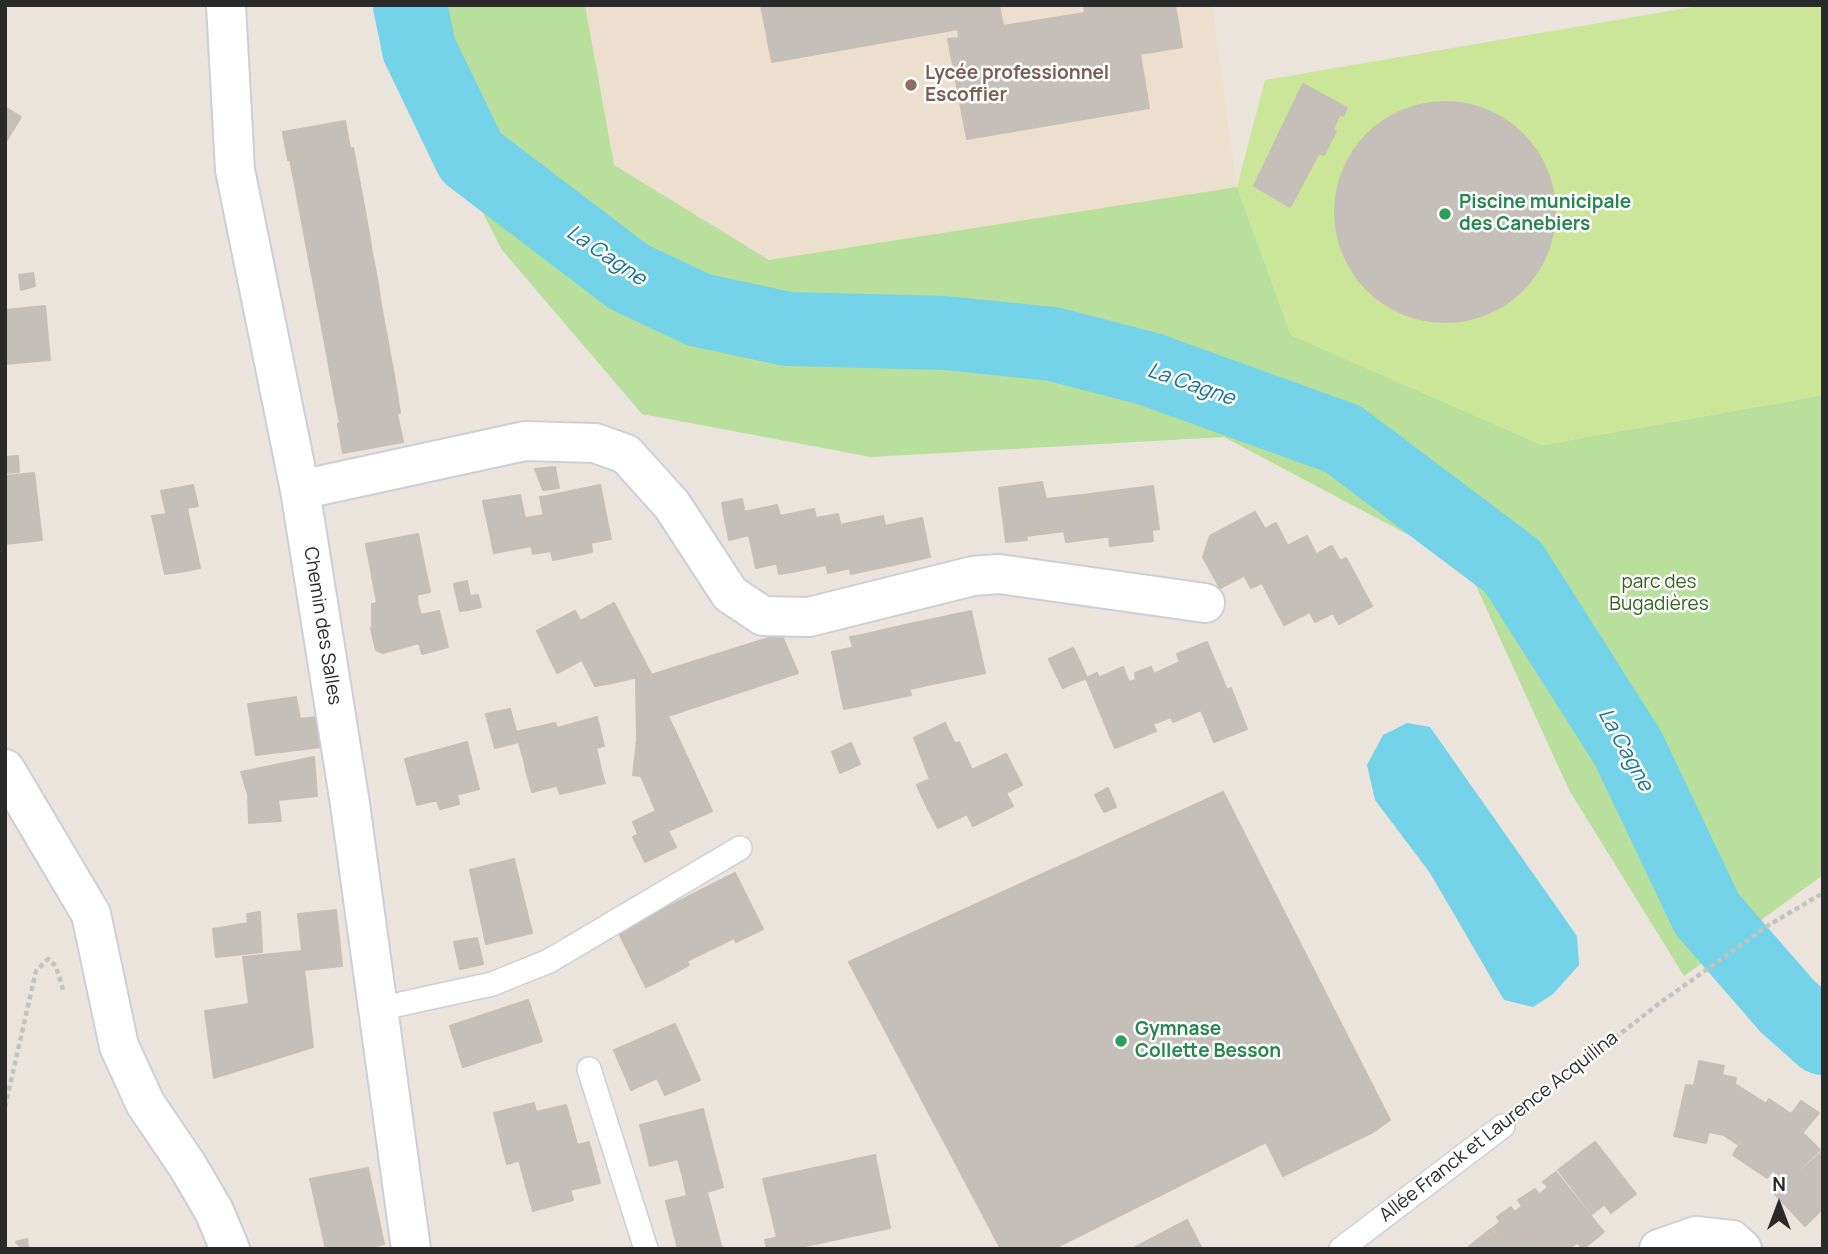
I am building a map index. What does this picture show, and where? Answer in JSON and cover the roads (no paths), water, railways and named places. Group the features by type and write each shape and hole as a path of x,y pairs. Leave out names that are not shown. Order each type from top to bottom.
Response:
{"street":[{"name":"Chemin des Salles","path":"226,5 235,170 300,490 350,804 411,1249"},
{"path":"300,490 525,441 595,443 626,454 672,505 730,594 763,616 809,617 973,576 999,574 1205,603"},
{"path":"5,769 91,914 119,1046 145,1103 214,1211 230,1249"},
{"path":"1659,1249 1696,1236 1732,1240 1742,1249"}],"lane":[{"path":"378,1009 492,984 549,961 740,848"},
{"path":"589,1069 646,1249"},
{"name":"Allée Franck et Laurence Acquilina","path":"1341,1249 1503,1126"}],"water":[{"path":"1407,723 1430,727 1577,936 1579,965 1553,994 1533,1007 1504,1000 1430,873 1375,800 1367,765 1383,735"}],"waterway":[{"name":"La Cagne","path":"410,5 419,49 471,157 629,277 699,310 788,329 945,333 1053,344 1149,369 1343,439 1513,567 1628,748 1707,914 1787,1006 1823,1038"}],"place":[{"name":"Lycée professionnel Escoffier","path":"911,85"},
{"name":"Piscine municipale des Canebiers","path":"1445,214"},
{"name":"Gymnase Collette Besson","path":"1121,1041"}],"park label":[{"name":"parc des Bugadières","path":"1659,594"}]}
